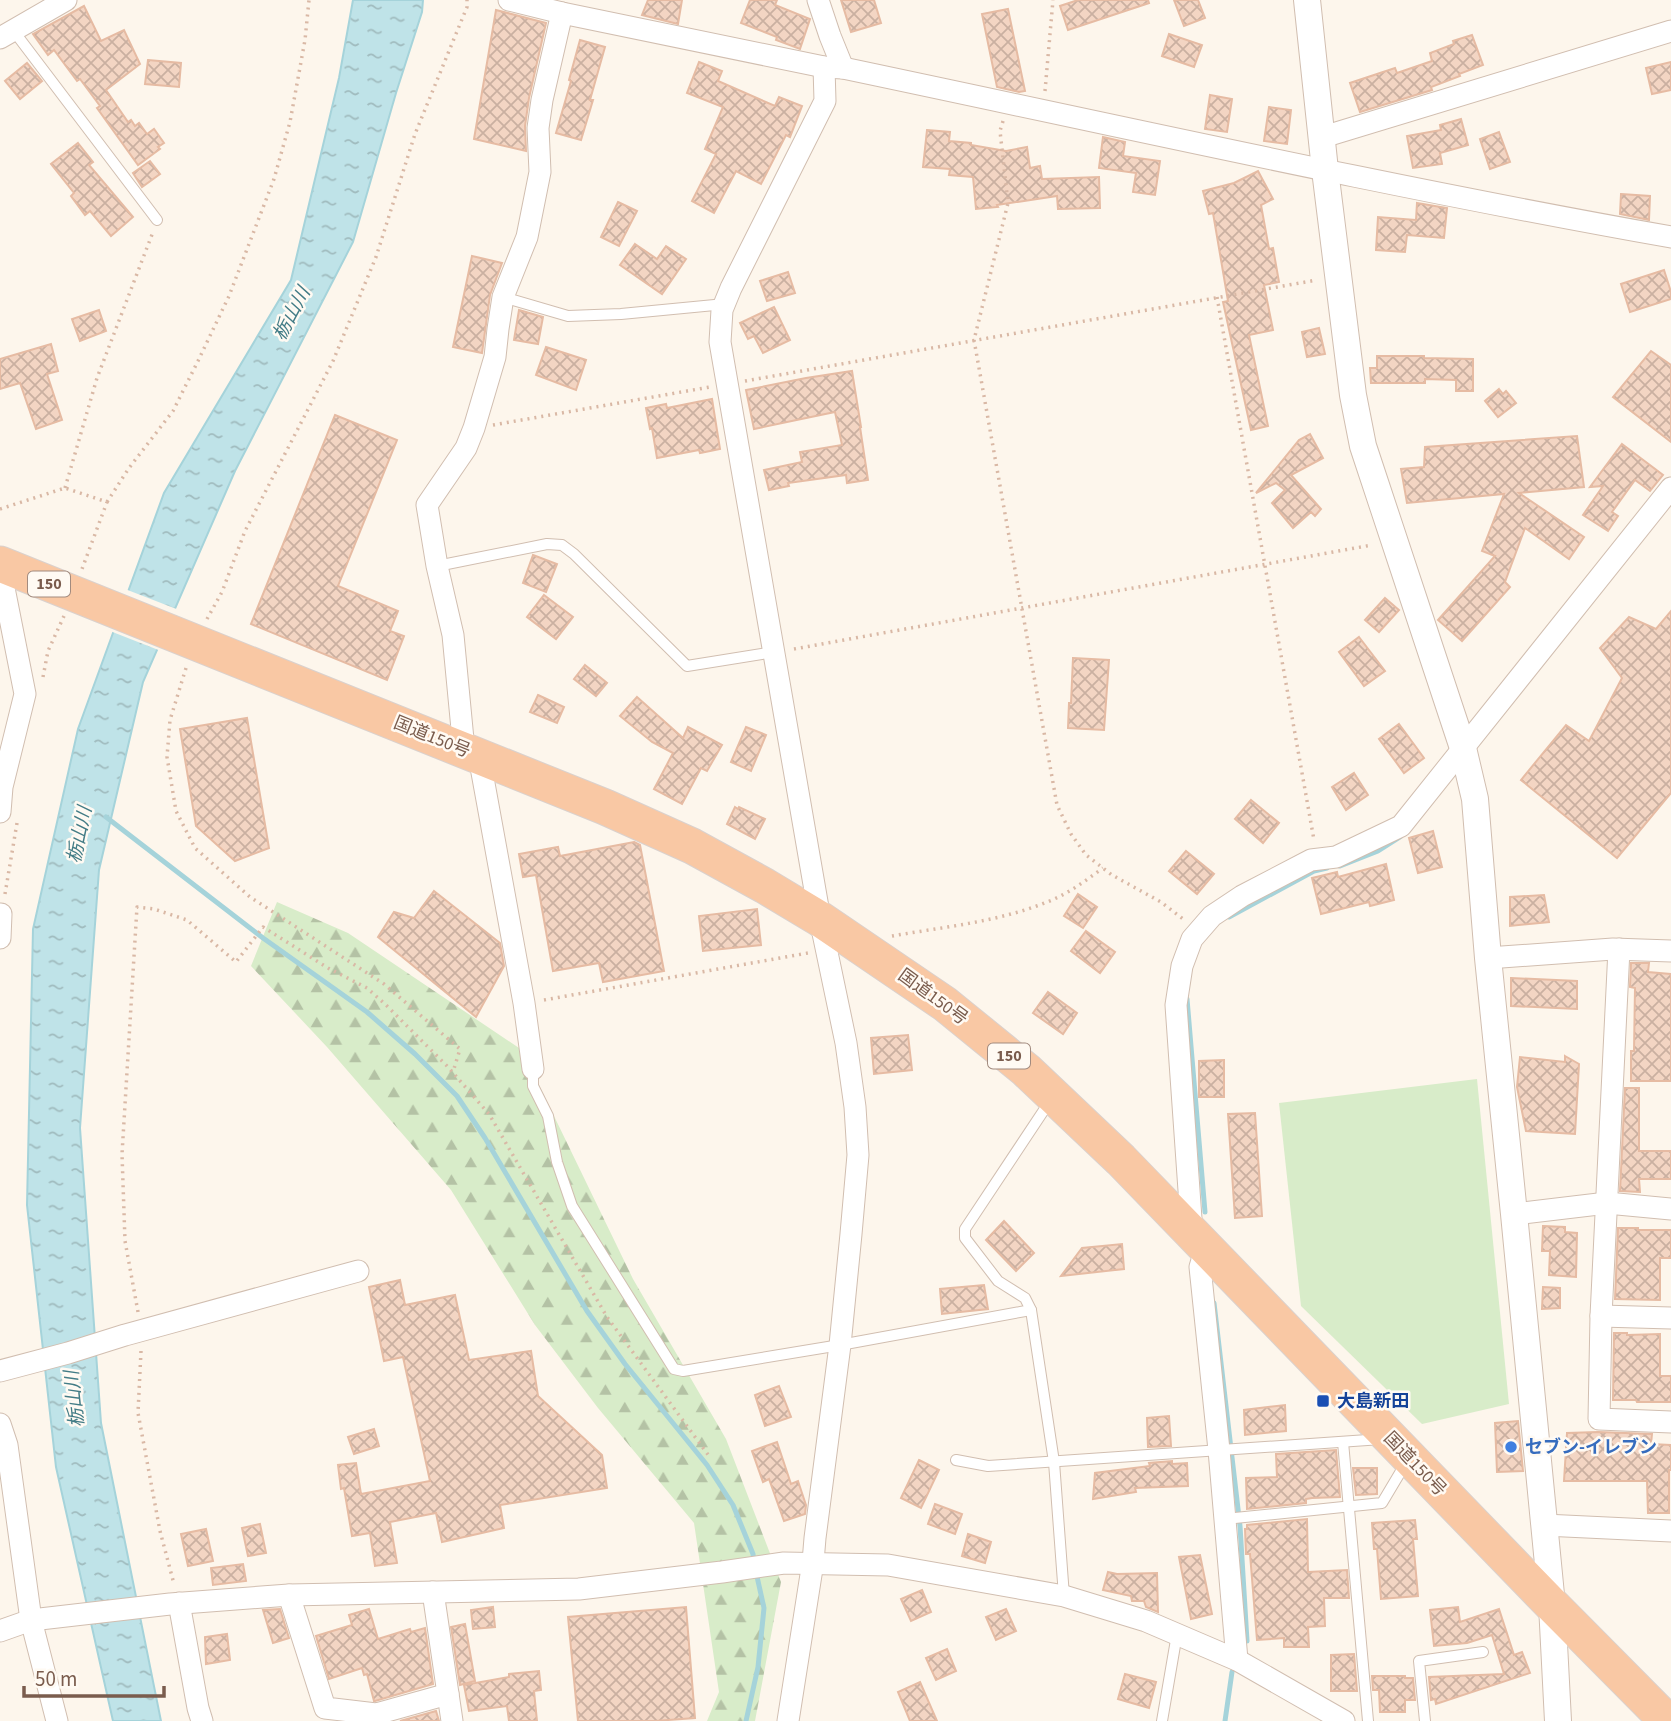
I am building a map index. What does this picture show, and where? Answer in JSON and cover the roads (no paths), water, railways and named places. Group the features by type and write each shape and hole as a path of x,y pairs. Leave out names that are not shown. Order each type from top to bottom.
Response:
{"highway":[{"name":"国道150号","path":"2,576 86,598 605,807 692,846 765,886 823,934 866,950 945,1004 1026,1070 1121,1160 1667,1721"}],"street":[{"path":"7,34 65,0"},
{"path":"509,0 1325,170 1561,218 1671,237"},
{"path":"788,1721 813,1562 840,1345 858,1155 855,1107 846,1043 823,934 720,342 723,310 731,288 825,101 833,68 830,36 818,0"},
{"path":"1307,0 1338,276 1353,395 1363,446 1463,748 1475,799 1488,958 1552,1605 1558,1721"},
{"path":"533,1069 524,1003 471,753 453,635 437,566 427,505 466,448 495,357 503,297 527,237 540,172 538,128 562,13"},
{"path":"1323,137 1671,31"},
{"path":"1237,1660 1176,1005 1182,966 1192,939 1198,932 1212,916 1242,896 1311,860 1336,857 1401,826 1671,488"},
{"path":"2,576 25,694 2,787 8,817"},
{"path":"0,938 1,914"},
{"path":"1488,958 1619,949 1671,951"},
{"path":"1619,949 1601,1316 1599,1419 1671,1422"},
{"path":"1514,1214 1607,1203 1671,1209"},
{"path":"3,1370 358,1271"},
{"path":"1601,1316 1671,1318"},
{"path":"0,1424 7,1445 36,1619 58,1721"},
{"path":"1544,1525 1671,1531"},
{"path":"0,1630 36,1619 289,1595 579,1589 784,1563 887,1565 1064,1596 1146,1621 1237,1660 1344,1721"},
{"path":"433,1592 452,1721"},
{"path":"289,1595 325,1707 376,1714 449,1694"},
{"path":"175,1604 202,1721"}],"lane":[{"path":"7,34 157,220"},
{"path":"503,297 568,316 725,304"},
{"path":"437,566 547,544 562,545 687,666 774,652"},
{"path":"533,1069 533,1086 548,1116 557,1162 572,1206 674,1368 683,1371 1031,1310"},
{"path":"1054,1096 965,1229 965,1238 998,1281 1025,1298 1031,1310 1054,1462 1064,1596"},
{"path":"1343,1442 1368,1721"},
{"path":"956,1460 988,1466 1343,1442 1400,1448 1382,1503 1225,1519"},
{"path":"1162,1721 1177,1634"},
{"path":"1424,1721 1419,1661 1483,1652"}],"water":[{"name":"栃山川","path":"353,0 423,0 422,12 353,242 235,471 143,682 99,870 80,1128 101,1423 161,1721 113,1721 56,1467 27,1205 33,929 78,729 164,493 291,280 339,78"}],"waterway":[{"path":"106,817 263,938 367,1012 457,1096 485,1138 587,1311 625,1364 707,1465 733,1505 753,1554 754,1563"},
{"path":"1340,866 1378,851 1400,837"},
{"path":"1229,917 1314,871 1327,868"},
{"path":"1187,999 1205,1212"},
{"path":"1214,1303 1240,1526 1247,1641"},
{"path":"746,1721 758,1667 764,1608 756,1572"},
{"path":"1225,1721 1232,1672"}],"place":[{"name":"大島新田","path":"1323,1401"},
{"name":"セブン-イレブン","path":"1511,1447"}]}
